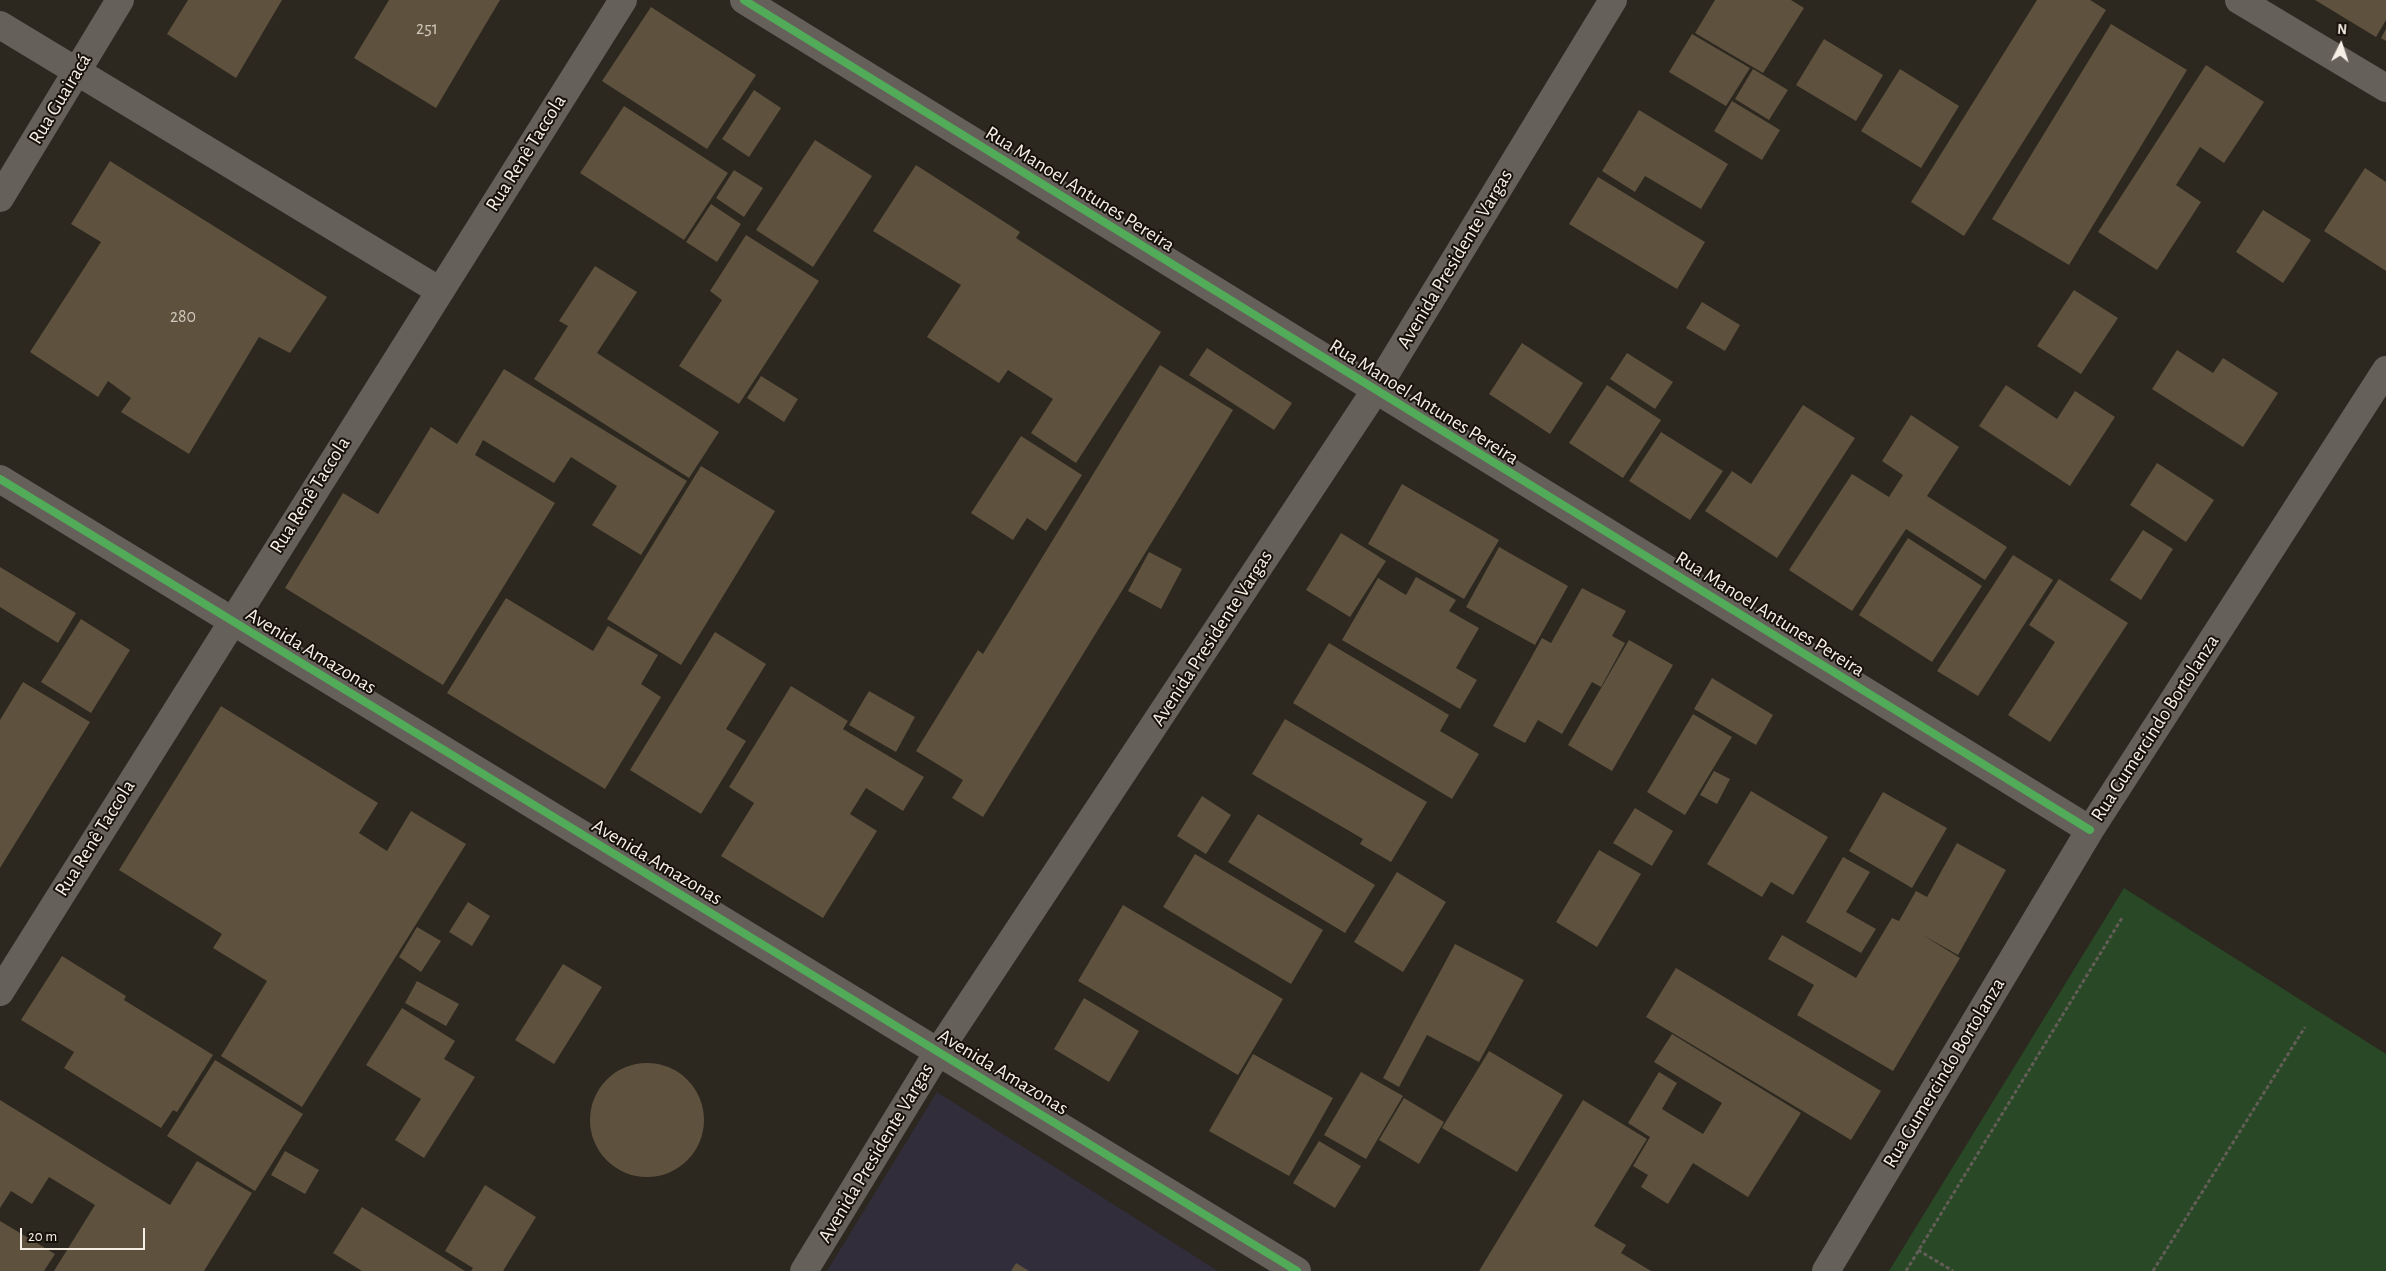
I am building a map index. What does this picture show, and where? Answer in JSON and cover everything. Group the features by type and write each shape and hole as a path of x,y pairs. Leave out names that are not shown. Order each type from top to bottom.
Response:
{"street":[{"name":"Rua Guairacá","path":"0,198 120,0"},
{"name":"Rua Renê Taccola","path":"0,992 622,0"},
{"name":"Rua Manoel Antunes Pereira","path":"744,0 1375,391 2090,830"},
{"name":"Avenida Presidente Vargas","path":"804,1271 938,1052 1375,391 1613,0"},
{"path":"2239,0 2386,88"},
{"path":"0,25 78,70 440,291"},
{"name":"Rua Gumercindo Bortolanza","path":"1826,1271 2090,830 2386,370"},
{"name":"Avenida Amazonas","path":"0,479 1297,1271"}],"path":[{"path":"1906,1271 2122,918"},
{"path":"2153,1271 2305,1027"},
{"path":"1918,1250 1953,1271"}],"shaded area":[{"path":"937,1092 1218,1271 827,1271"}],"green space":[{"path":"2124,888 2386,1054 2386,1271 1889,1271"}],"building":[{"path":"188,0 282,0 236,78 167,34"},
{"path":"389,0 500,0 436,108 354,58"},
{"path":"1715,0 1791,0 1804,8 1763,73 1695,33"},
{"path":"2037,0 2090,0 2106,10 1964,236 1911,202"},
{"path":"2315,0 2386,0 2386,20 2376,37"},
{"path":"651,7 756,75 707,149 602,81"},
{"path":"2111,24 2187,70 2069,265 1992,219"},
{"path":"2386,29 2386,41 2381,38"},
{"path":"1692,34 1750,68 1726,106 1669,72"},
{"path":"1824,39 1883,75 1856,121 1796,85"},
{"path":"2206,65 2264,102 2224,163 2200,147 2176,185 2201,202 2157,270 2098,232"},
{"path":"1753,69 1788,90 1769,120 1735,99"},
{"path":"1900,69 1959,106 1921,168 1861,131"},
{"path":"754,90 781,108 749,157 722,139"},
{"path":"1732,101 1780,130 1762,160 1714,131"},
{"path":"624,106 728,173 684,240 580,173"},
{"path":"1639,110 1728,164 1701,209 1645,176 1635,192 1602,171"},
{"path":"815,140 872,176 813,267 756,230"},
{"path":"110,161 327,297 290,353 259,337 189,454 121,412 131,398 108,381 98,397 30,352 101,242 71,224"},
{"path":"916,165 1020,232 1016,238 1161,332 1076,463 1031,433 1053,399 1008,370 999,383 927,337 961,285 873,231"},
{"path":"2365,168 2386,182 2386,271 2324,231"},
{"path":"734,170 763,188 744,217 716,198"},
{"path":"1598,177 1705,242 1677,289 1569,224"},
{"path":"711,204 741,224 717,262 686,242"},
{"path":"2263,210 2311,240 2283,283 2236,252"},
{"path":"746,235 819,281 739,404 679,366 722,300 710,291"},
{"path":"595,266 637,292 597,353 719,432 689,478 534,379 568,326 559,321"},
{"path":"2074,290 2118,318 2081,374 2037,346"},
{"path":"1702,302 1740,325 1725,351 1686,328"},
{"path":"1522,343 1583,383 1550,434 1489,394"},
{"path":"1207,348 1292,403 1274,430 1189,375"},
{"path":"2177,350 2213,373 2223,358 2278,393 2243,447 2152,389"},
{"path":"1627,353 1673,382 1655,409 1610,379"},
{"path":"1160,365 1233,410 983,817 952,798 963,780 916,751 978,650 983,654"},
{"path":"504,369 687,481 641,555 592,525 617,486 571,457 554,483 483,440 475,455 555,503 443,685 285,588 343,493 378,514 431,427 457,444"},
{"path":"761,376 798,399 784,422 747,398"},
{"path":"1607,385 1661,420 1623,478 1569,443"},
{"path":"2006,385 2057,419 2075,391 2115,417 2070,486 1979,426"},
{"path":"1803,405 1855,438 1777,558 1705,511 1732,471 1751,484"},
{"path":"1911,415 1959,447 1927,496 2007,547 1985,580 1906,529 1852,611 1789,570 1852,474 1889,497 1903,475 1882,461"},
{"path":"1661,432 1723,471 1690,520 1629,481"},
{"path":"1021,436 1082,475 1046,531 1027,518 1013,540 971,513"},
{"path":"2157,463 2214,500 2186,542 2130,505"},
{"path":"701,466 775,511 681,665 607,619"},
{"path":"1402,484 1499,540 1464,599 1368,544"},
{"path":"2143,530 2173,549 2141,600 2110,580"},
{"path":"1341,533 1386,561 1350,617 1306,590"},
{"path":"1908,538 1982,586 1932,662 1859,615"},
{"path":"1499,547 1568,586 1535,645 1466,607"},
{"path":"1149,552 1182,569 1161,609 1128,591"},
{"path":"2013,555 2053,580 1978,696 1937,671"},
{"path":"0,567 76,613 58,643 0,607"},
{"path":"1416,577 1456,600 1449,611 1479,628 1456,668 1477,680 1460,709 1342,640 1378,578 1406,595"},
{"path":"2059,579 2128,623 2050,742 2008,715 2055,642 2029,625"},
{"path":"1582,588 1626,611 1612,636 1625,643 1601,687 1592,682 1562,734 1538,720 1525,743 1493,726 1542,638 1551,643"},
{"path":"506,598 593,651 608,626 658,655 641,684 661,697 605,789 447,693"},
{"path":"81,619 130,650 91,713 41,682"},
{"path":"715,632 766,664 726,729 746,741 701,814 630,770"},
{"path":"1629,640 1673,665 1612,771 1568,745"},
{"path":"1329,643 1449,715 1440,731 1479,754 1452,799 1293,703"},
{"path":"1712,678 1773,715 1756,745 1694,709"},
{"path":"23,682 90,722 0,868 0,720"},
{"path":"791,686 848,721 843,729 924,777 903,811 866,788 850,814 877,831 823,918 721,856 754,803 729,787"},
{"path":"869,691 915,717 896,752 849,725"},
{"path":"221,706 378,803 359,833 387,851 411,811 466,844 302,1107 221,1056 267,981 213,948 222,934 119,870"},
{"path":"1693,714 1732,737 1685,815 1647,792"},
{"path":"1285,719 1427,802 1391,862 1360,844 1363,839 1252,774"},
{"path":"1714,771 1730,779 1717,804 1700,795"},
{"path":"1751,791 1828,837 1793,895 1771,882 1762,897 1707,864"},
{"path":"1883,792 1947,828 1912,888 1849,851"},
{"path":"1202,796 1231,815 1206,854 1177,836"},
{"path":"1635,808 1673,831 1652,866 1613,843"},
{"path":"1258,814 1375,885 1345,933 1228,862"},
{"path":"1957,843 2006,870 1958,955 1921,934 1960,958 1893,1071 1797,1015 1814,985 1768,959 1782,935 1856,978 1892,918 1899,921 1916,891 1927,897"},
{"path":"1599,850 1641,874 1597,947 1556,922"},
{"path":"1195,854 1323,930 1291,984 1163,907"},
{"path":"1843,857 1870,872 1846,912 1876,929 1861,953 1806,922"},
{"path":"1397,872 1446,902 1403,972 1354,942"},
{"path":"468,902 490,916 472,946 449,932"},
{"path":"1123,905 1283,999 1238,1075 1078,981"},
{"path":"417,927 441,941 421,972 399,957"},
{"path":"1455,944 1524,980 1479,1062 1427,1035 1399,1087 1383,1078"},
{"path":"62,956 126,996 124,1000 213,1055 177,1112 173,1110 161,1128 64,1068 74,1052 21,1020"},
{"path":"563,964 602,987 554,1064 515,1040"},
{"path":"1676,968 1881,1091 1851,1140 1646,1017"},
{"path":"417,981 459,1004 446,1026 405,1003"},
{"path":"1084,998 1139,1031 1109,1082 1054,1049"},
{"path":"402,1008 455,1041 444,1059 475,1077 424,1158 395,1140 421,1099 366,1065"},
{"path":"1672,1034 1801,1113 1748,1197 1693,1163 1668,1204 1641,1187 1648,1175 1633,1166 1650,1137 1628,1123 1659,1072 1677,1083 1662,1109 1703,1134 1722,1103 1654,1062"},
{"path":"1489,1051 1563,1095 1517,1172 1442,1128"},
{"path":"1253,1054 1333,1098 1289,1176 1209,1131"},
{"path":"215,1060 303,1114 255,1191 167,1136"},
{"path":"647,1063 669,1067 687,1080 700,1098 704,1120 700,1142 687,1160 669,1173 647,1177 625,1173 607,1160 594,1142 590,1120 594,1098 607,1080 625,1067"},
{"path":"1361,1072 1403,1096 1366,1159 1324,1135"},
{"path":"1404,1098 1444,1122 1419,1164 1379,1140"},
{"path":"0,1100 170,1205 197,1161 252,1193 204,1271 54,1271 95,1205 49,1177 32,1204 11,1191 0,1208"},
{"path":"1583,1100 1647,1139 1594,1226 1626,1245 1621,1253 1651,1271 1479,1271"},
{"path":"1319,1141 1361,1166 1335,1208 1293,1183"},
{"path":"285,1151 319,1170 305,1194 271,1175"},
{"path":"485,1185 536,1217 503,1271 471,1271 473,1268 445,1251"},
{"path":"362,1207 465,1271 362,1271 333,1253"},
{"path":"0,1221 55,1254 44,1271 0,1271"},
{"path":"1016,1263 1029,1271 1011,1271"}],"cycle path":[{"path":"744,0 2090,830"},
{"path":"0,479 1297,1271"}]}
